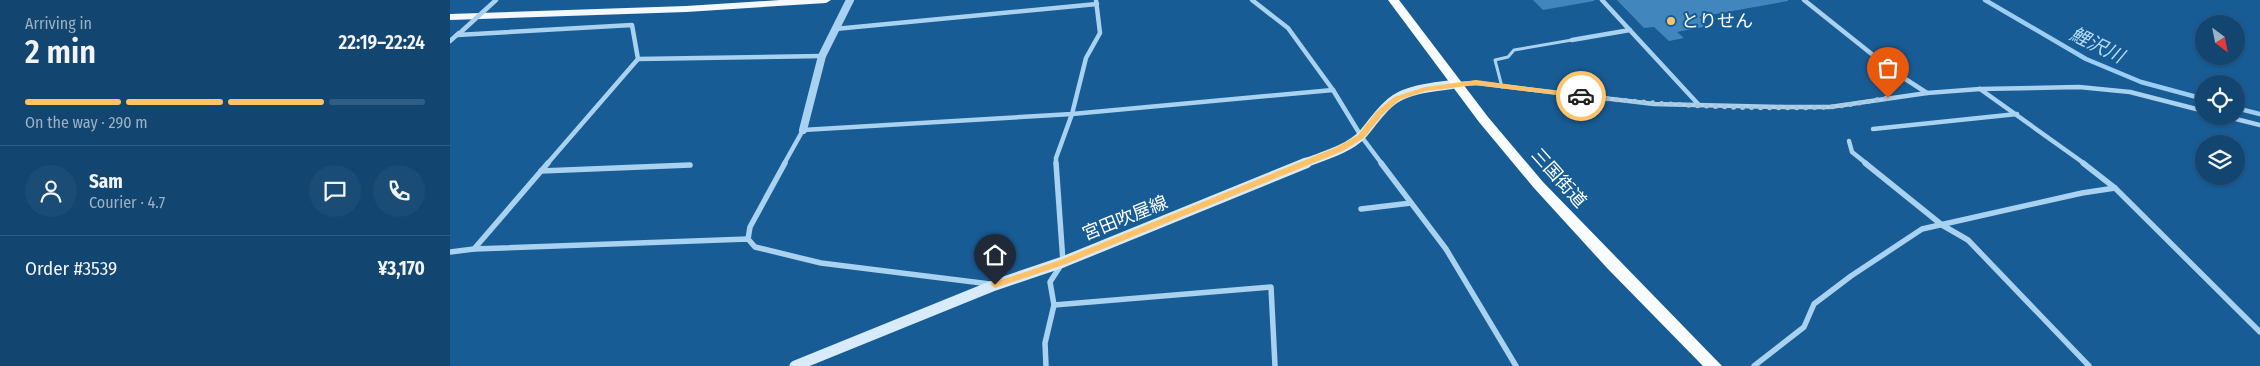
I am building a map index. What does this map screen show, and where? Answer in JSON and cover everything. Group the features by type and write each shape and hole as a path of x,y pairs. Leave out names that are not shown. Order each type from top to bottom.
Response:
{"highway":[{"name":"三国街道","path":"1394,0 1455,84 1516,159 1563,211 1714,366"}],"main road":[{"path":"450,17 676,9 826,0"},
{"name":"宮田吹屋線","path":"795,366 995,285 1063,262 1340,149 1361,136 1380,112 1396,98 1425,89 1455,84"}],"street":[{"path":"450,41 496,0"},
{"path":"748,239 750,227 803,130 822,56 850,0"},
{"path":"1252,0 1288,28 1333,90 1361,136 1446,250 1516,366"},
{"path":"1602,0 1699,105"},
{"path":"1804,0 1893,71 1927,93"},
{"path":"835,30 1097,2 1100,33 1086,58 1072,114 1056,158 1063,262 1050,282 1054,305 1045,343 1046,366"},
{"path":"457,35 632,25 638,59"},
{"path":"1572,40 1630,30"},
{"path":"474,250 638,59 822,56"},
{"path":"1455,84 1476,83 1654,104 1830,107 1927,93 1980,89 2079,87 2130,92 2195,109"},
{"path":"1980,89 2017,114 2115,188 2260,332"},
{"path":"803,130 1072,114 1333,90"},
{"path":"1873,129 2017,114"},
{"path":"2245,121 2260,125"},
{"path":"1849,141 1852,152 1942,225 1968,240 2089,366"},
{"path":"541,171 690,165"},
{"path":"1754,366 1804,327 1814,304 1851,276 1922,229 2082,193 2115,188"},
{"path":"1361,209 1411,203"},
{"path":"450,252 748,239"},
{"path":"748,239 755,247 821,263 995,285"},
{"path":"1054,305 1271,287 1275,366"}],"lane":[{"path":"1502,87 1495,60 1508,57 1514,50 1572,40"}],"building":[{"path":"1533,0 1594,0 1594,1 1543,10"},
{"name":"とりせん","path":"1617,0 1788,1 1699,17 1709,26 1677,32 1684,38 1669,41 1654,27 1644,28"}],"waterway":[{"name":"鯉沢川","path":"1985,0 2086,59 2141,82 2195,97"},
{"name":"鯉沢川","path":"2245,110 2260,114"}],"way so far":[{"path":"1581,96 1654,104 1784,107 1830,107 1888,98"}],"place":[{"name":"とりせん","path":"1671,21"}],"route":[{"path":"995,285 1063,262 1340,149 1361,136 1380,112 1396,98 1425,89 1476,83 1581,96"}]}
